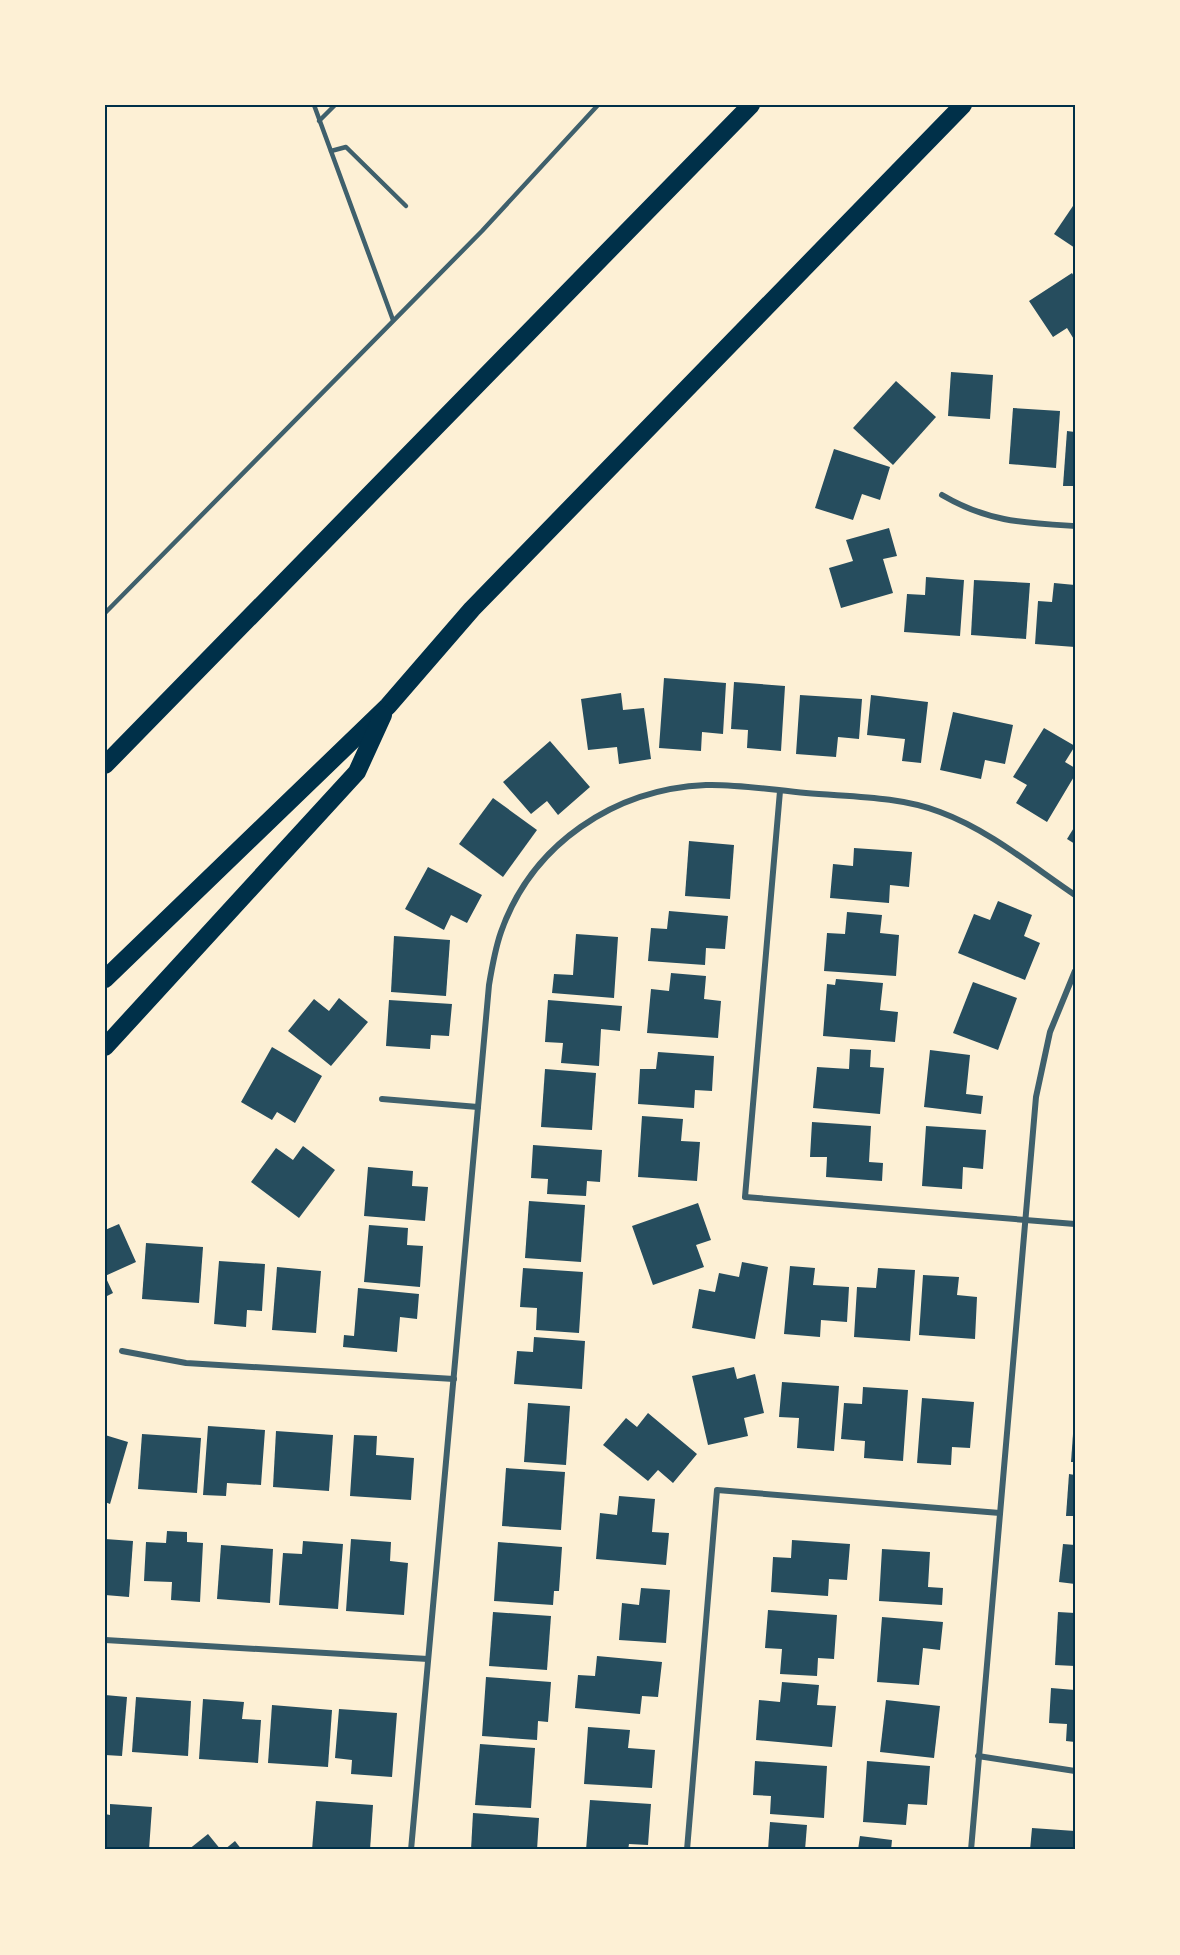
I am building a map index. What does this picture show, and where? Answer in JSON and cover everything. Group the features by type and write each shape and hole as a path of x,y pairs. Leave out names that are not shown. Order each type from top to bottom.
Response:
{"highway":[{"path":"105,765 751,105"},
{"path":"105,979 388,706 472,609 963,105"},
{"path":"105,1047 357,772 388,706"}],"street":[{"path":"942,495 958,505 991,517 1028,524 1075,526"},
{"path":"411,1850 489,985 502,930 517,895 528,879 566,837 598,815 650,793 707,785 885,800 922,806 977,828 1075,895"},
{"path":"780,791 745,1197 1075,1224"},
{"path":"971,1850 1036,1097 1050,1032 1075,971"},
{"path":"382,1099 478,1107"},
{"path":"122,1352 186,1363 454,1379"},
{"path":"687,1850 717,1490 1000,1513"},
{"path":"105,1640 428,1659"},
{"path":"978,1756 1075,1771"}],"lane":[{"path":"314,105 393,320"},
{"path":"320,121 335,105"},
{"path":"105,614 482,231 598,105"},
{"path":"331,151 346,147 406,206"}],"building":[{"path":"1075,203 1075,248 1054,234"},
{"path":"1072,273 1075,278 1075,341 1067,328 1053,337 1029,301"},
{"path":"951,372 993,375 990,419 948,416"},
{"path":"896,381 936,417 893,465 853,428"},
{"path":"1013,408 1060,411 1056,468 1009,464"},
{"path":"1067,431 1075,432 1075,486 1063,486"},
{"path":"834,449 890,467 880,500 862,494 853,520 815,508"},
{"path":"889,528 897,556 883,559 893,593 841,608 829,568 853,561 846,540"},
{"path":"926,577 964,580 960,636 904,632 907,594 925,595"},
{"path":"974,580 1030,583 1026,639 971,635"},
{"path":"1054,583 1075,585 1075,647 1035,644 1038,601 1052,602"},
{"path":"664,678 726,683 723,734 702,732 701,751 659,748"},
{"path":"734,682 785,686 781,751 747,748 748,730 731,729"},
{"path":"621,693 623,710 644,708 651,759 619,764 617,747 588,750 581,699"},
{"path":"800,695 862,699 859,739 838,737 836,757 796,754"},
{"path":"871,695 928,702 921,763 902,761 905,739 867,735"},
{"path":"953,712 1013,725 1005,764 985,760 981,779 940,770"},
{"path":"1044,728 1075,746 1065,762 1075,768 1075,775 1047,822 1016,803 1027,785 1013,777"},
{"path":"550,741 590,787 558,815 547,801 531,814 503,782"},
{"path":"493,798 537,830 503,877 459,844"},
{"path":"1075,826 1075,844 1067,839"},
{"path":"689,841 734,845 730,899 685,896"},
{"path":"854,848 912,852 909,887 890,885 889,903 830,898 833,864 853,866"},
{"path":"428,867 482,895 467,923 451,915 444,930 405,909"},
{"path":"998,901 1032,915 1024,936 1040,943 1025,980 958,953 974,914 990,920"},
{"path":"669,911 728,916 725,949 706,948 705,965 648,961 651,928 667,929"},
{"path":"847,912 882,915 880,933 899,935 896,976 824,971 827,933 845,934"},
{"path":"576,934 618,937 614,998 552,993 554,974 573,975"},
{"path":"394,936 450,940 446,996 391,992"},
{"path":"671,973 706,976 704,999 721,1001 718,1038 647,1033 651,989 669,991"},
{"path":"836,979 883,983 880,1010 898,1012 895,1042 823,1036 827,984 835,985"},
{"path":"973,982 1017,998 998,1050 953,1033"},
{"path":"339,998 368,1022 331,1066 288,1031 314,999 329,1011"},
{"path":"389,1000 452,1004 449,1036 431,1035 430,1049 386,1046"},
{"path":"548,1000 622,1006 620,1031 601,1029 599,1066 561,1063 563,1043 545,1042"},
{"path":"272,1047 322,1076 295,1123 277,1112 272,1120 241,1102"},
{"path":"850,1049 871,1050 870,1067 884,1068 880,1114 813,1108 817,1067 849,1069"},
{"path":"930,1050 970,1055 966,1094 983,1096 981,1114 924,1107"},
{"path":"658,1052 714,1056 712,1091 695,1090 694,1108 638,1104 640,1069 656,1069"},
{"path":"545,1069 596,1073 592,1130 541,1127"},
{"path":"642,1116 683,1119 681,1141 700,1142 697,1181 638,1177"},
{"path":"812,1122 871,1126 869,1162 883,1163 882,1181 826,1177 827,1157 810,1157"},
{"path":"926,1126 986,1130 983,1169 963,1167 962,1189 922,1186"},
{"path":"533,1145 602,1150 600,1182 587,1181 586,1196 547,1194 548,1179 531,1178"},
{"path":"303,1146 335,1170 299,1218 251,1182 276,1148 293,1160"},
{"path":"368,1167 413,1171 412,1186 428,1187 425,1221 364,1216"},
{"path":"529,1201 585,1205 581,1262 525,1258"},
{"path":"698,1203 711,1240 696,1245 704,1267 653,1285 632,1226"},
{"path":"119,1224 136,1262 105,1276 105,1230"},
{"path":"369,1225 408,1228 407,1245 423,1246 420,1287 364,1282"},
{"path":"146,1243 203,1247 199,1303 142,1299"},
{"path":"219,1261 265,1264 262,1311 247,1310 246,1327 214,1324"},
{"path":"742,1262 768,1267 755,1339 692,1328 699,1289 715,1292 719,1273 739,1277"},
{"path":"790,1266 815,1268 813,1285 849,1287 847,1322 821,1320 820,1337 784,1334"},
{"path":"277,1267 321,1271 316,1333 272,1330"},
{"path":"523,1268 583,1272 579,1333 536,1330 537,1308 520,1307"},
{"path":"878,1268 915,1270 910,1341 854,1337 857,1287 876,1288"},
{"path":"923,1275 959,1277 957,1295 977,1297 975,1339 919,1335"},
{"path":"105,1276 113,1293 105,1297"},
{"path":"358,1288 419,1294 417,1319 400,1317 397,1352 343,1347 344,1335 354,1336"},
{"path":"534,1337 585,1341 582,1389 514,1384 517,1351 533,1352"},
{"path":"734,1367 737,1379 755,1374 764,1413 744,1418 748,1436 708,1445 692,1376"},
{"path":"782,1382 839,1386 834,1451 797,1448 799,1418 779,1417"},
{"path":"863,1387 908,1390 903,1461 864,1458 865,1441 841,1439 844,1403 862,1404"},
{"path":"922,1398 974,1402 970,1448 952,1447 951,1465 917,1463"},
{"path":"528,1403 570,1406 566,1465 524,1462"},
{"path":"648,1413 697,1454 673,1483 658,1470 648,1481 603,1445 626,1418 637,1427"},
{"path":"208,1426 265,1430 261,1485 227,1483 226,1496 203,1495"},
{"path":"276,1431 333,1435 329,1491 273,1487"},
{"path":"142,1434 201,1438 197,1493 138,1489"},
{"path":"1073,1434 1075,1434 1075,1462 1071,1462"},
{"path":"105,1435 128,1442 110,1504 105,1502"},
{"path":"354,1435 377,1436 376,1455 414,1458 411,1500 350,1496"},
{"path":"506,1468 565,1472 561,1530 502,1526"},
{"path":"1069,1474 1075,1475 1075,1516 1066,1516"},
{"path":"619,1496 655,1499 652,1532 669,1533 666,1565 596,1559 600,1513 617,1515"},
{"path":"167,1531 187,1532 187,1542 203,1543 200,1602 171,1600 172,1582 144,1581 146,1542 166,1543"},
{"path":"105,1539 133,1541 129,1597 105,1595"},
{"path":"351,1539 391,1542 390,1561 408,1563 404,1615 346,1611"},
{"path":"792,1540 850,1544 847,1580 829,1579 828,1596 771,1592 773,1557 791,1558"},
{"path":"303,1541 343,1544 338,1609 279,1605 283,1553 302,1554"},
{"path":"498,1542 562,1547 559,1591 554,1591 553,1605 494,1601"},
{"path":"1063,1544 1075,1545 1075,1584 1059,1582"},
{"path":"221,1545 273,1549 270,1603 217,1599"},
{"path":"882,1549 930,1552 928,1587 943,1588 942,1605 879,1601"},
{"path":"641,1588 670,1590 666,1643 619,1640 622,1603 639,1605"},
{"path":"768,1610 837,1615 834,1659 818,1658 817,1676 780,1674 782,1649 765,1648"},
{"path":"493,1612 551,1616 547,1670 489,1666"},
{"path":"1058,1612 1075,1613 1075,1666 1055,1665"},
{"path":"882,1617 943,1622 940,1650 923,1648 919,1685 877,1682"},
{"path":"597,1656 662,1662 658,1697 642,1696 640,1714 575,1708 578,1675 595,1676"},
{"path":"486,1677 551,1682 548,1722 538,1721 537,1740 482,1736"},
{"path":"782,1682 819,1685 817,1705 836,1706 832,1747 756,1740 759,1700 780,1702"},
{"path":"1051,1688 1075,1690 1075,1742 1066,1741 1067,1724 1049,1723"},
{"path":"105,1695 127,1697 122,1756 105,1755"},
{"path":"136,1697 191,1701 188,1756 132,1752"},
{"path":"203,1699 244,1702 242,1719 261,1720 258,1763 199,1759"},
{"path":"886,1700 940,1706 934,1758 880,1752"},
{"path":"272,1705 332,1710 328,1767 268,1763"},
{"path":"339,1709 397,1713 392,1777 351,1774 352,1760 335,1758"},
{"path":"588,1727 630,1730 628,1748 655,1750 652,1788 584,1784"},
{"path":"480,1744 535,1748 531,1808 475,1805"},
{"path":"755,1761 827,1766 824,1818 770,1814 771,1796 753,1795"},
{"path":"867,1761 930,1766 927,1805 908,1804 906,1825 863,1822"},
{"path":"590,1800 651,1804 648,1845 629,1844 628,1850 586,1850"},
{"path":"316,1801 373,1805 370,1850 312,1850"},
{"path":"110,1804 152,1807 149,1850 105,1850 105,1814 110,1815"},
{"path":"473,1813 539,1818 537,1850 471,1850"},
{"path":"770,1822 807,1825 805,1850 768,1850"},
{"path":"1032,1828 1075,1831 1075,1850 1030,1850"},
{"path":"208,1834 221,1850 188,1850"},
{"path":"860,1836 892,1840 891,1850 858,1850"},
{"path":"235,1841 242,1850 224,1850"}]}
